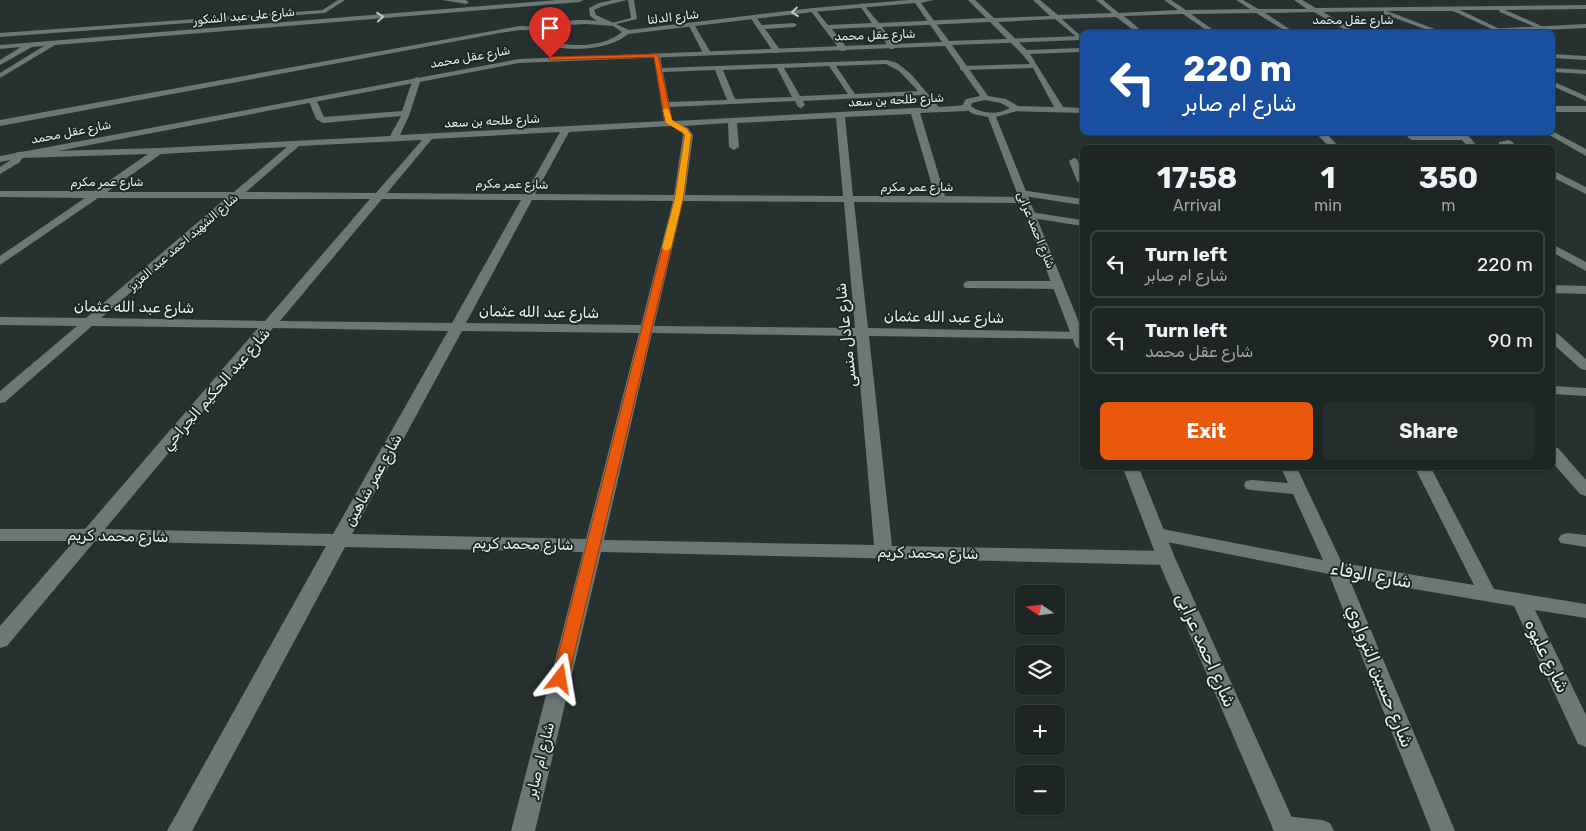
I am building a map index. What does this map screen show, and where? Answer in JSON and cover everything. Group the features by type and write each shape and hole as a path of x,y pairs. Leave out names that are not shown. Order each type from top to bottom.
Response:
{"street":[{"path":"323,12 342,0"},
{"path":"442,2 506,0"},
{"name":"شارع على عبد الشكور","path":"0,47 418,14 572,12 580,0"},
{"path":"606,23 593,16 592,9 601,4 624,0"},
{"path":"614,24 634,18 631,0"},
{"name":"شارع الدلتا","path":"626,32 692,26 813,10 931,0"},
{"path":"971,0 993,19 1025,52 1060,110"},
{"path":"1036,0 1080,37"},
{"path":"1098,0 1137,30"},
{"path":"1167,0 1209,30"},
{"path":"1239,0 1288,30"},
{"path":"1297,0 1349,30"},
{"path":"1432,0 1498,30"},
{"path":"1475,0 1544,29"},
{"path":"917,1 985,98"},
{"path":"1361,3 1432,30"},
{"path":"862,5 893,47"},
{"path":"407,6 398,10 418,14"},
{"path":"828,27 931,21 1184,12 1586,7"},
{"path":"813,10 844,49"},
{"name":"شارع على عبد الشكور","path":"0,41 339,11"},
{"path":"0,35 247,16 323,12 348,14 347,17 339,20"},
{"path":"572,12 606,23 621,26 626,32 619,39 606,43 565,46 542,40 539,34 572,12"},
{"path":"753,17 777,51"},
{"path":"760,27 794,25"},
{"path":"692,26 707,54"},
{"path":"1522,30 1586,26"},
{"path":"0,124 500,31 520,28 548,29"},
{"name":"شارع عقل محمد","path":"0,157 504,63 535,60 657,62 707,54 1080,38"},
{"path":"0,76 56,42"},
{"path":"0,64 32,44"},
{"path":"535,60 565,46"},
{"path":"1025,52 1080,50"},
{"path":"1563,51 1570,57"},
{"path":"743,52 748,66"},
{"path":"1555,56 1586,58"},
{"path":"657,62 718,67 873,61 893,64 906,73 937,110"},
{"name":"شارع ام صابر","path":"522,831 679,198 688,135 684,130 668,121 657,62"},
{"path":"830,63 853,96"},
{"path":"0,64 20,64"},
{"path":"779,65 807,117"},
{"path":"964,68 1035,66"},
{"path":"718,67 732,102"},
{"path":"1555,70 1586,72"},
{"path":"394,138 406,113 417,79"},
{"path":"1555,82 1572,82"},
{"path":"1555,84 1586,99"},
{"path":"1555,88 1564,88"},
{"path":"665,105 922,92"},
{"path":"312,98 320,119 323,120 406,113"},
{"path":"1014,110 1014,106 1010,103 985,98 969,101 966,106 976,113 991,115 1006,114 1014,110 1080,110"},
{"name":"شارع طلحه بن سعد","path":"18,155 160,151 967,108"},
{"path":"1555,109 1586,109"},
{"path":"915,111 941,200"},
{"name":"شارع عادل منسى","path":"840,115 884,552"},
{"name":"شارع احمد عرابى","path":"991,115 1080,340"},
{"path":"732,121 734,147"},
{"name":"شارع عمر شاهين","path":"180,831 566,129"},
{"path":"1321,135 1333,145"},
{"path":"1408,135 1461,135 1472,145"},
{"path":"1408,135 1423,145"},
{"path":"1552,135 1584,157"},
{"name":"شارع عبد الحكيم الجراحي","path":"0,640 430,136"},
{"name":"شارع الشهيد احمد عبد العزيز","path":"0,399 297,143"},
{"path":"0,261 160,151"},
{"path":"0,171 17,160 18,155"},
{"path":"1074,161 1080,176"},
{"path":"1555,175 1582,189"},
{"path":"1555,187 1582,189"},
{"name":"شارع عمر مكرم","path":"0,194 941,200 1023,196 1080,202"},
{"path":"1030,215 1080,223"},
{"path":"1555,249 1586,267"},
{"path":"969,285 1058,285"},
{"path":"1555,289 1586,290"},
{"name":"شارع عبد الله عثمان","path":"0,322 862,332 1080,340"},
{"path":"1555,338 1579,354 1586,366"},
{"path":"1555,390 1586,392"},
{"path":"1555,455 1586,490"},
{"name":"شارع احمد عرابى","path":"1132,470 1166,558 1285,829"},
{"name":"شارع حسين الترواوي","path":"1290,470 1336,569 1444,831"},
{"path":"1424,470 1490,596"},
{"path":"1252,485 1299,489"},
{"name":"شارع الوفاء","path":"1157,534 1336,569 1586,611"},
{"name":"شارع محمد كريم","path":"0,535 90,535 1166,558"},
{"path":"1567,539 1586,541"},
{"name":"شارع عليوه","path":"1521,601 1586,737"},
{"path":"1285,829 1322,831"}],"slow traffic":[{"path":"666,110 668,121 680,127 688,135 679,198 666,248"}],"route":[{"path":"550,58 656,55 668,121 680,127 688,135 679,198 560,679"}]}
